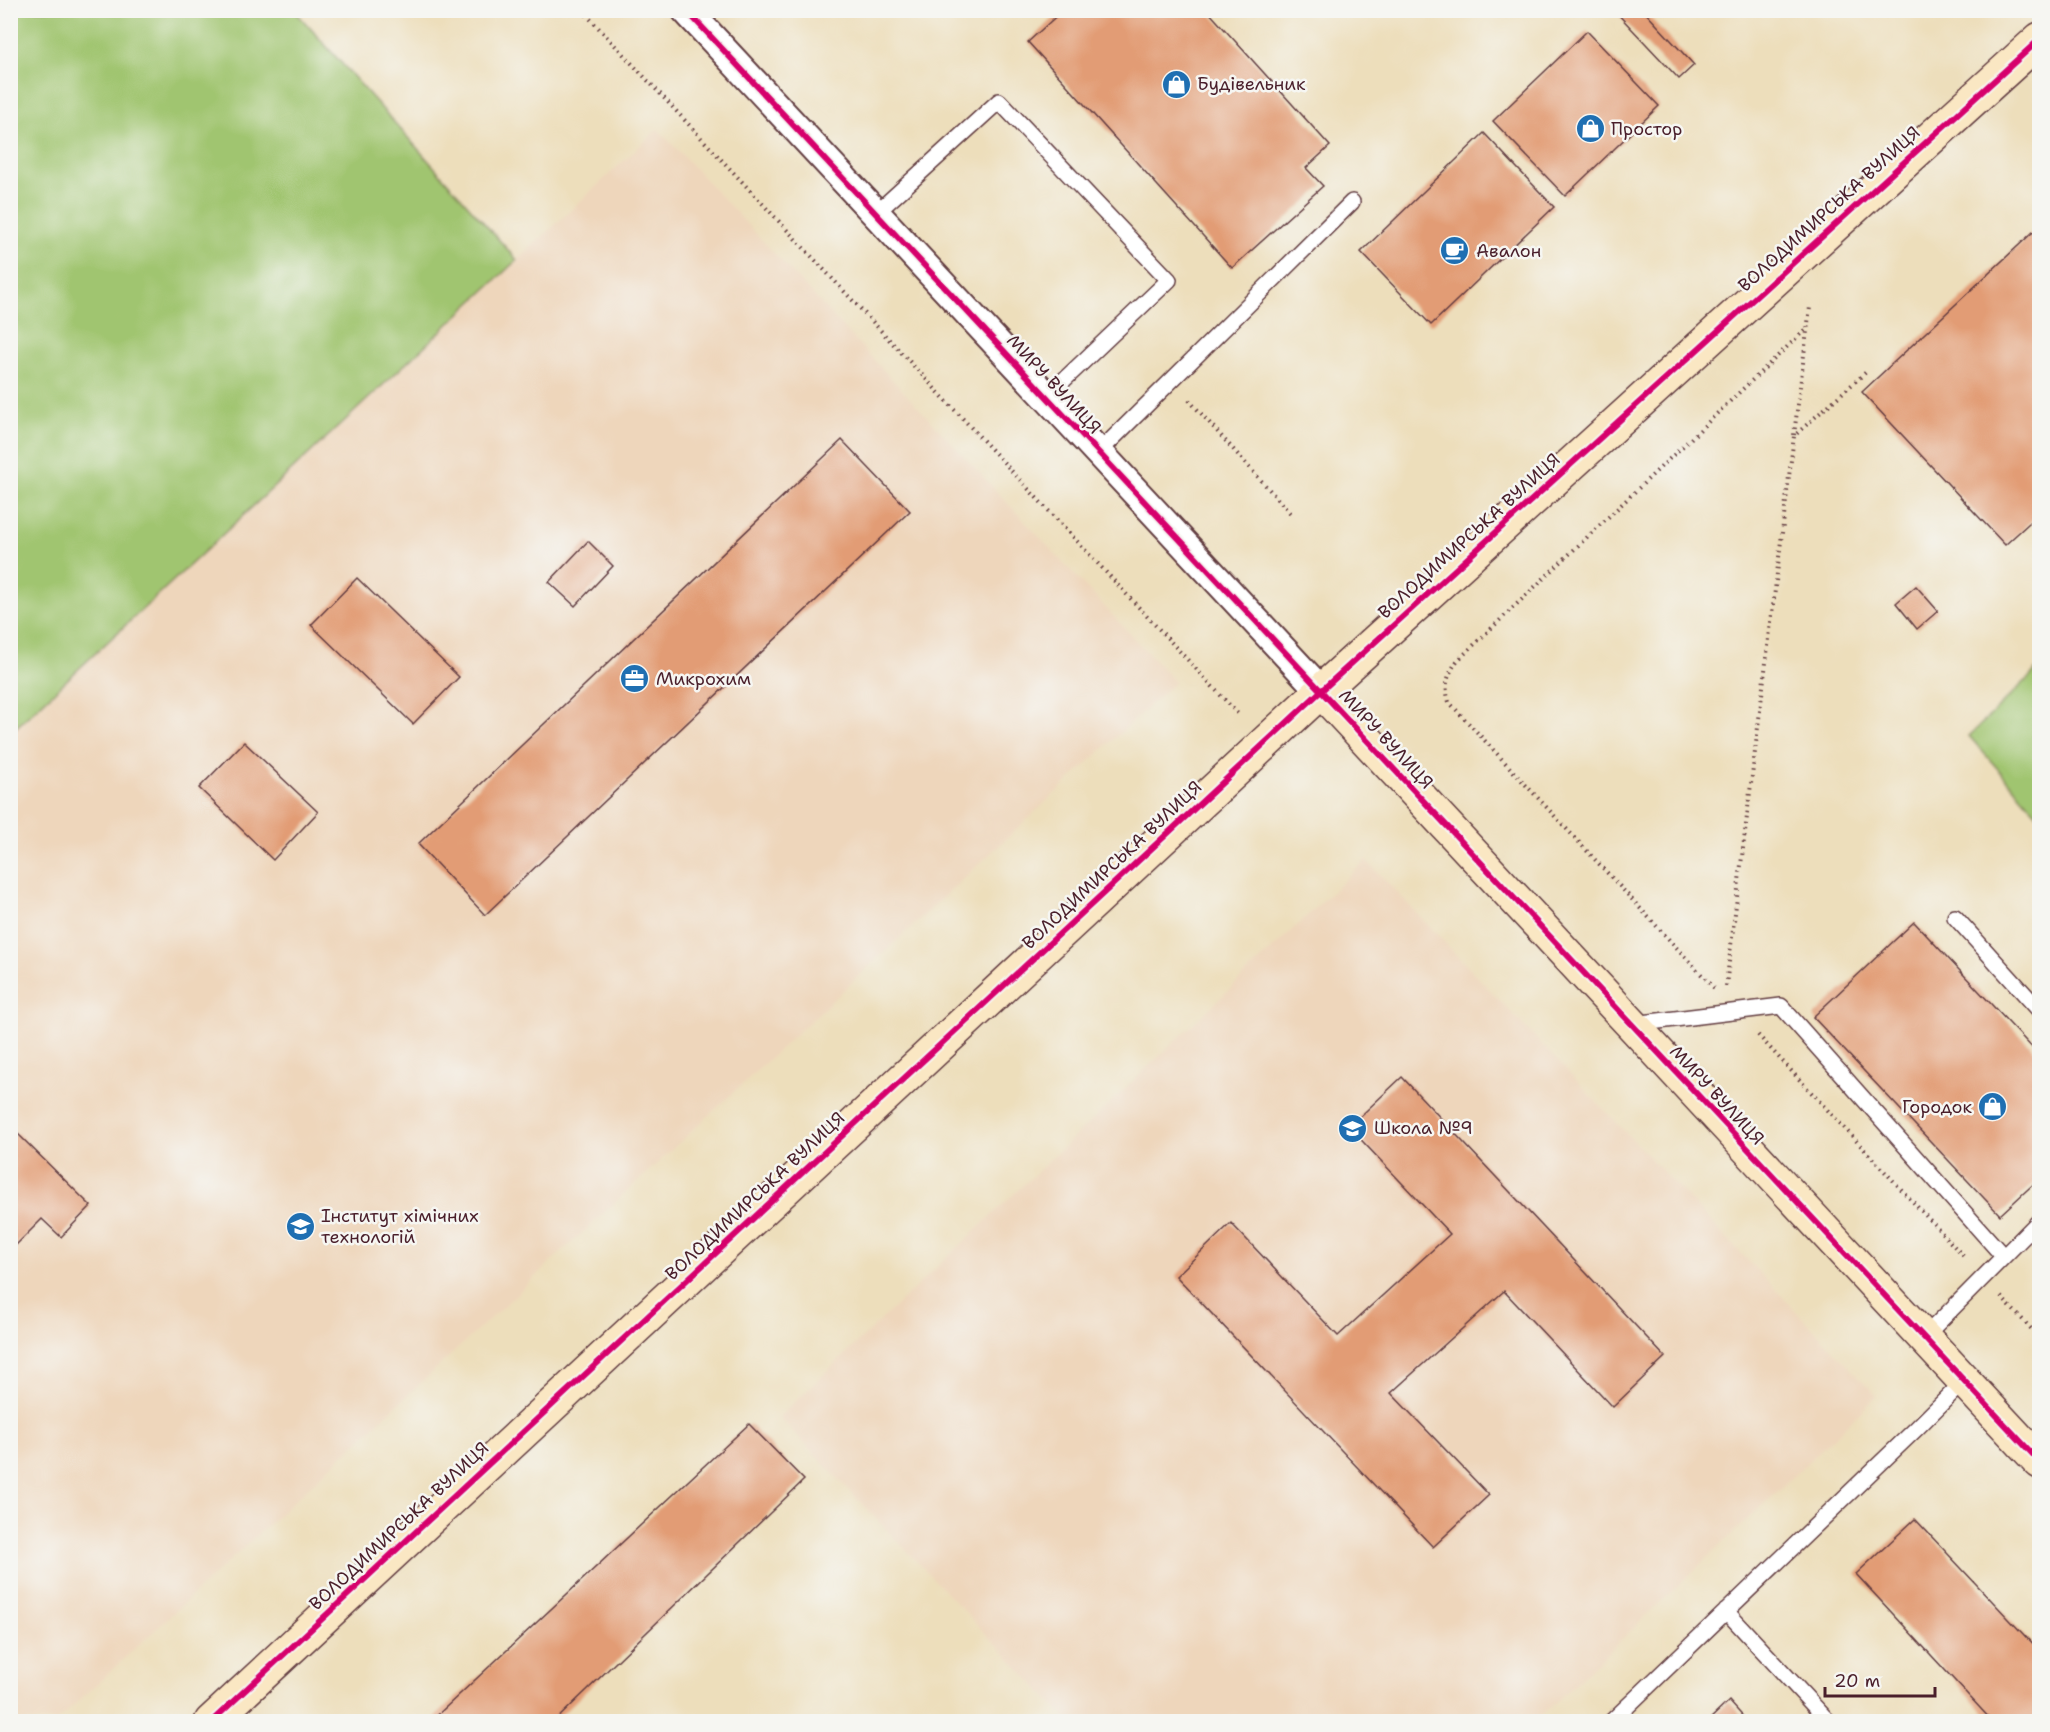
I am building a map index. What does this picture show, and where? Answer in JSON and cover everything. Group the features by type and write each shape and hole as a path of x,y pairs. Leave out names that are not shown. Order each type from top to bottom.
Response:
{"street":[{"name":"МИРУ ВУЛИЦЯ","path":"686,10 2040,1462"},
{"name":"ВОЛОДИМИРСЬКА ВУЛИЦЯ","path":"211,1722 1321,691 2040,39"}],"lane":[{"path":"875,214 999,101 1169,280 1046,397"},
{"path":"1098,453 1352,202"},
{"path":"1955,917 2040,1011"},
{"path":"1631,1024 1781,1006 2003,1256"},
{"path":"1923,1338 2040,1220"},
{"path":"1611,1722 1964,1381"},
{"path":"1726,1611 1830,1722"}],"path":[{"path":"582,10 1239,715"},
{"path":"1726,987 1810,307"},
{"path":"1449,702 1445,688 1448,674 1457,661 1808,327"},
{"path":"1794,436 1866,372"},
{"path":"1171,380 1292,515"}],"shaded area":[{"name":"Інститут хімічних технологій","path":"658,129 1175,682 57,1721 11,1722 11,731"},
{"name":"Школа №9","path":"1366,860 1877,1396 1535,1722 1069,1721 779,1417"}],"green space":[{"path":"11,10 295,11 517,260 11,732"},
{"path":"2039,668 2039,816 1969,736"}],"building":[{"path":"1063,10 1207,10 1330,146 1306,168 1323,186 1232,268 1028,42"},
{"path":"1614,10 1643,10 1694,65 1679,79"},
{"path":"1587,31 1659,106 1565,196 1493,121"},
{"path":"1484,133 1554,207 1431,325 1361,252"},
{"path":"2033,232 2040,239 2040,513 2005,545 1862,392"},
{"path":"842,440 910,511 485,915 418,844"},
{"path":"588,541 613,566 575,606 549,582"},
{"path":"357,578 459,677 413,724 311,625"},
{"path":"1916,586 1938,611 1917,629 1896,603"},
{"path":"244,742 318,812 273,860 199,788"},
{"path":"1914,922 2040,1056 2040,1178 2000,1215 1813,1017"},
{"path":"1402,1077 1665,1357 1613,1407 1504,1291 1391,1393 1489,1495 1433,1547 1176,1276 1231,1223 1338,1336 1450,1234 1349,1127"},
{"path":"17,1133 91,1206 61,1237 42,1219 10,1251 10,1140"},
{"path":"749,1424 804,1480 554,1722 430,1722"},
{"path":"1915,1519 2040,1652 2040,1722 1993,1722 1856,1574"},
{"path":"1729,1701 1748,1722 1707,1722"}],"cycle path":[{"path":"686,10 2040,1462"},
{"path":"211,1722 1321,691 2040,39"}],"place":[{"name":"Будівельник","path":"1176,84"},
{"name":"Простор","path":"1590,129"},
{"name":"Авалон","path":"1455,251"},
{"name":"Микрохим","path":"635,679"},
{"name":"Городок","path":"1993,1107"},
{"name":"Школа №9","path":"1353,1128"},
{"name":"Інститут хімічних технологій","path":"300,1226"}]}
